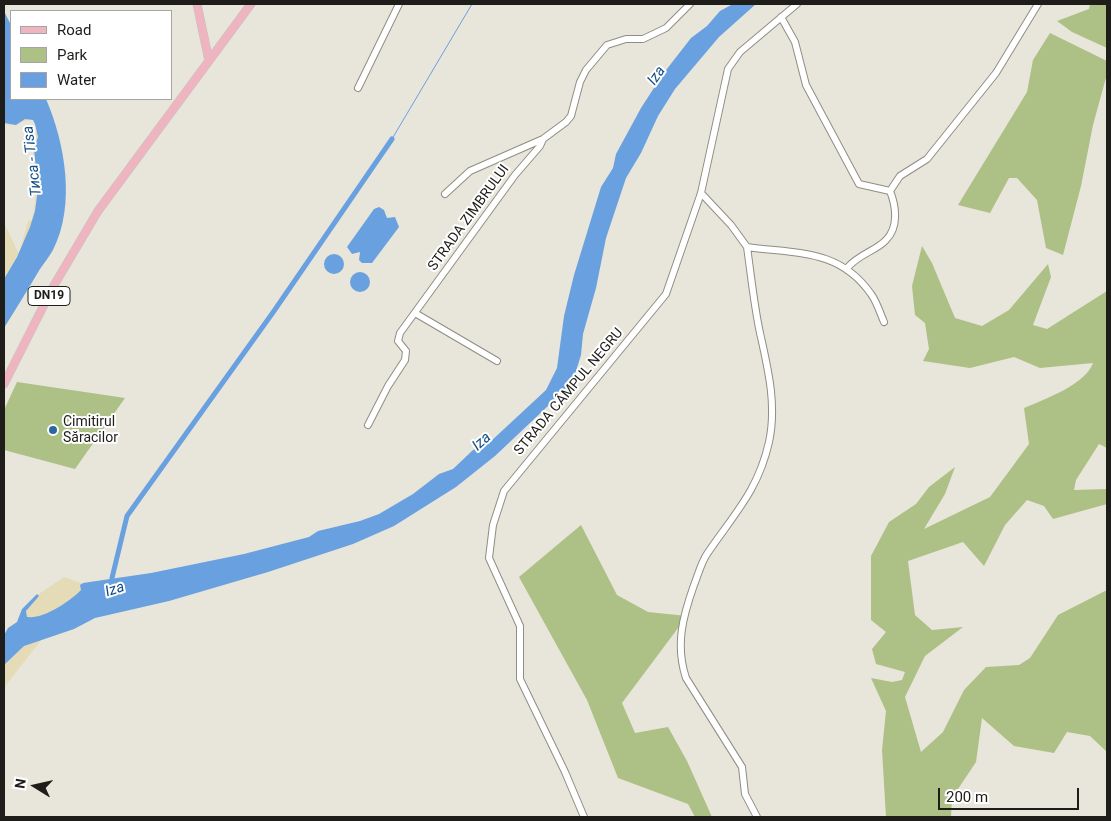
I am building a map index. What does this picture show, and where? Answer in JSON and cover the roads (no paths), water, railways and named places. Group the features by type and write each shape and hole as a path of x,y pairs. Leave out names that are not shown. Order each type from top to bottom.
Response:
{"main road":[{"path":"197,4 209,61"},
{"name":"DN19","path":"4,384 53,288 98,211 251,4"}],"street":[{"path":"358,88 399,4"},
{"name":"STRADA ZIMBRULUI","path":"445,194 470,171 542,139 571,116 580,82 602,49 607,45 626,39 643,38 666,28 690,4"},
{"name":"STRADA CÂMPUL NEGRU","path":"584,817 565,772 520,679 520,626 489,558 493,525 504,491 666,294 701,192 728,69 740,52 797,4"},
{"path":"890,191 900,176 927,159 996,73 1038,4"},
{"path":"780,17 795,42 806,85 860,184 890,191"},
{"name":"STRADA ZIMBRULUI","path":"368,426 388,386 405,360 406,351 398,341 398,337 515,175 540,146 542,139"},
{"path":"848,268 856,258 887,240 895,221 896,211 890,191"},
{"path":"701,192 747,247 770,383 772,422 769,442 762,466 745,503 706,555 701,567 681,625 680,647 682,666 686,678 742,767 745,794 757,817"},
{"path":"747,247 807,253 848,268 872,294 884,322"},
{"path":"415,313 497,361"}],"water":[{"name":"Iza","path":"733,4 756,4 719,37 675,89 658,116 641,153 626,178 606,238 596,288 583,334 581,355 575,374 567,388 495,456 456,487 394,526 353,544 268,572 169,601 95,618 74,629 24,646 4,665 4,635 8,628 17,622 22,609 37,594 39,596 26,611 27,617 34,617 56,609 81,590 80,585 83,583 151,573 244,554 309,537 318,531 360,521 379,514 413,494 439,474 453,469 473,450 490,442 546,390 557,368 564,316 574,275 601,187 613,168 616,154 641,108 663,74 691,38 707,26 720,11"},
{"path":"4,11 10,23 10,100 46,100 53,116 63,154 66,194 60,232 53,250 4,328 4,279 17,257 35,211 38,189 34,149 38,137 33,120 25,119 16,125 4,123"},
{"path":"379,207 384,210 387,218 395,217 399,227 372,263 362,263 359,260 360,252 352,254 347,247 374,209"},
{"path":"334,254 341,257 344,264 341,271 334,274 327,271 324,264 327,257"},
{"path":"360,272 367,275 370,282 367,289 360,292 353,289 350,282 353,275"}],"waterway":[{"path":"392,139 472,4"},
{"name":"Iza","path":"112,578 127,516 274,311 392,139"}],"place":[{"name":"Cimitirul Săracilor","path":"53,430"}],"water label":[{"name":"Тиса - Tisa","path":"33,161"}]}
